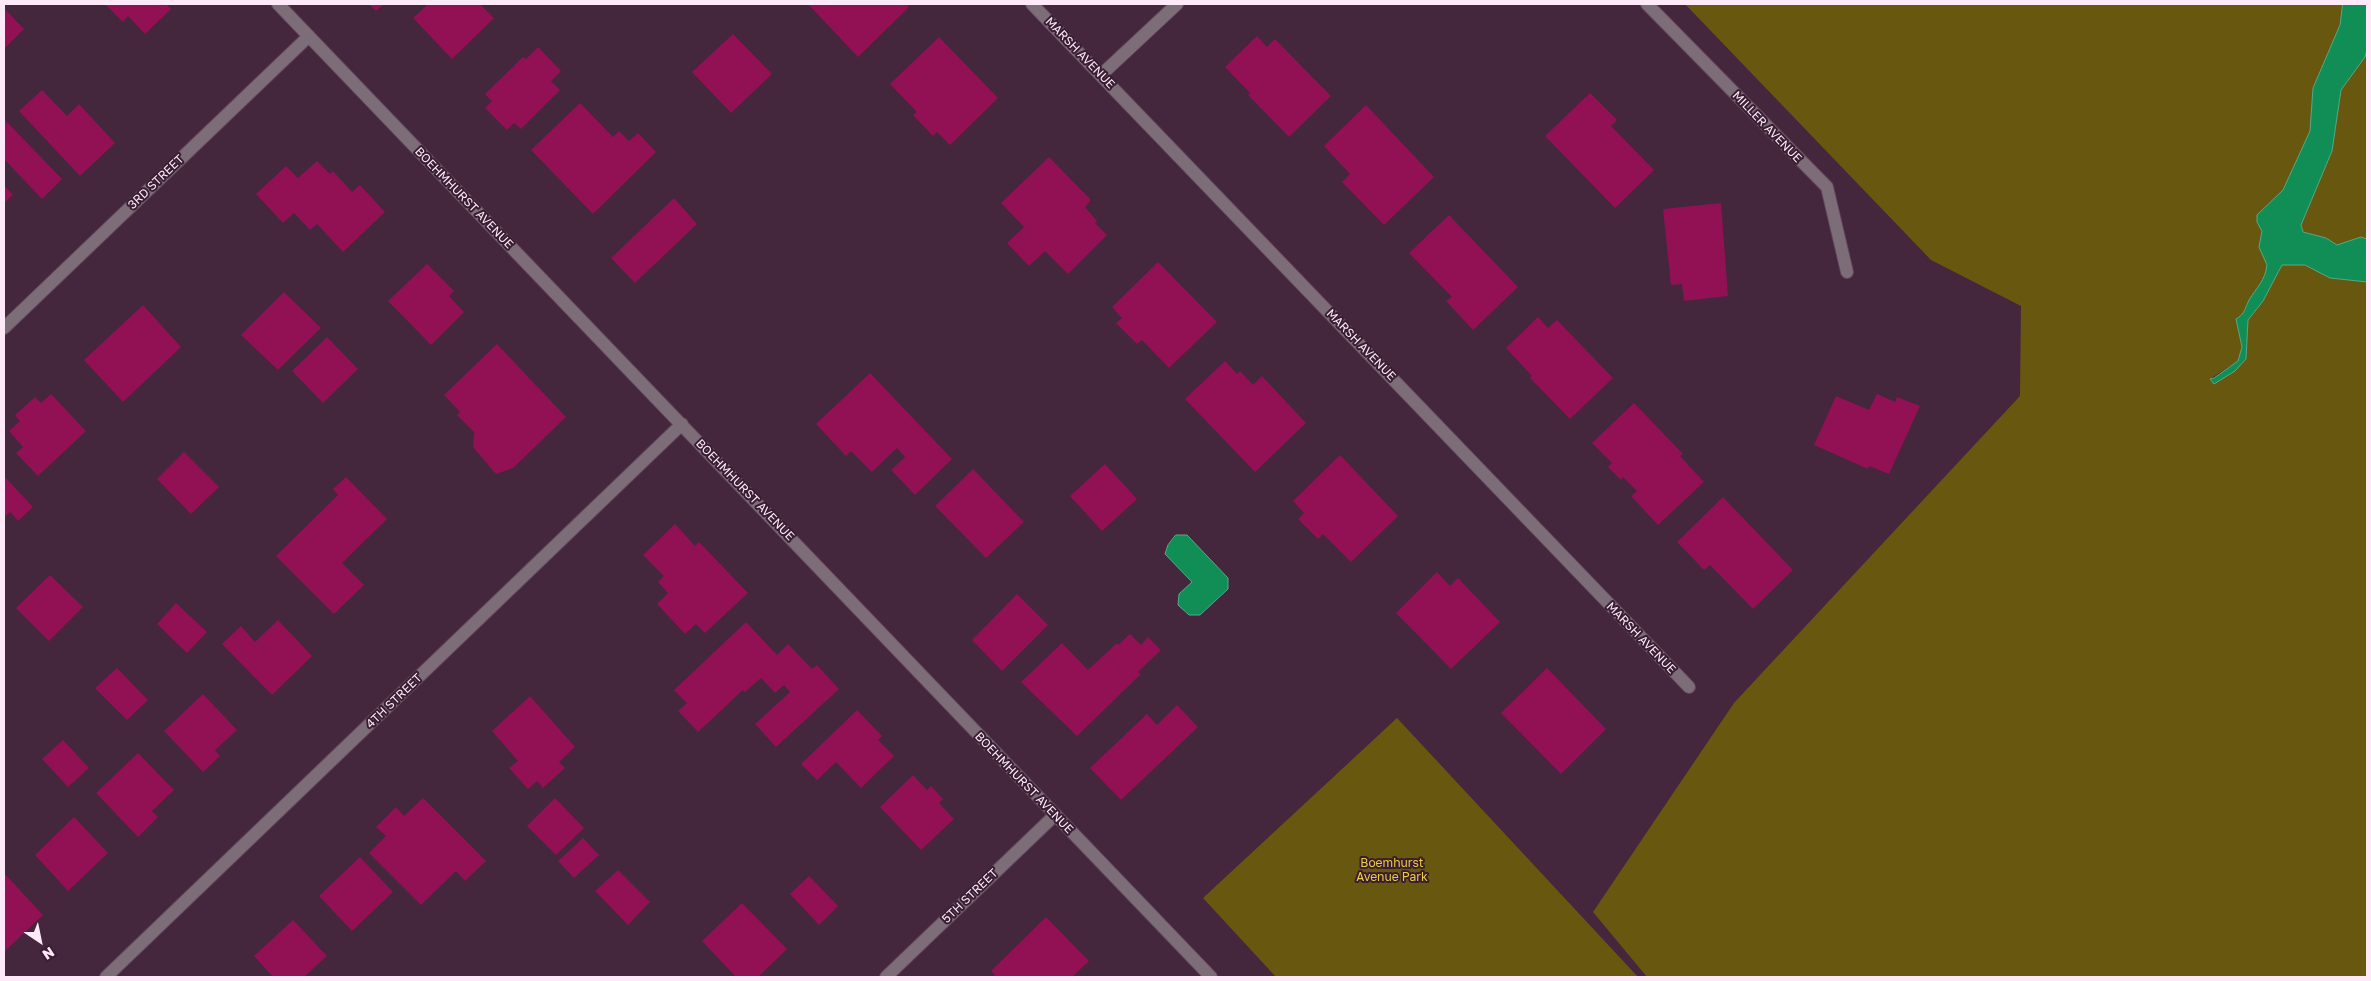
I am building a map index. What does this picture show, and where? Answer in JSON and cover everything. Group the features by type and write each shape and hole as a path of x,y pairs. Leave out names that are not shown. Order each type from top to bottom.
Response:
{"street":[{"name":"BOEHMHURST AVENUE","path":"278,4 1211,977"},
{"name":"MARSH AVENUE","path":"1032,4 1689,687"},
{"path":"1101,75 1176,4"},
{"name":"MILLER AVENUE","path":"1647,4 1827,187 1847,272"},
{"name":"3RD STREET","path":"4,328 309,36"},
{"name":"4TH STREET","path":"106,977 682,424"},
{"name":"5TH STREET","path":"886,977 1055,815"}],"green space":[{"path":"1685,4 2343,4 2340,25 2313,88 2310,131 2283,190 2257,215 2257,222 2262,231 2259,247 2268,265 2263,280 2249,300 2243,313 2237,319 2242,347 2238,361 2210,379 2214,384 2246,359 2248,320 2263,301 2282,265 2305,265 2330,278 2367,282 2367,977 1647,977 1593,912 1734,703 2020,396 2021,306 1931,260"},
{"path":"2367,49 2367,239 2361,237 2337,245 2326,238 2303,232 2301,225 2332,151 2341,90 2365,57"},
{"name":"Boemhurst Avenue Park","path":"1397,718 1638,977 1276,977 1203,898"}],"shaded area":[{"path":"2343,4 2367,4 2367,49 2365,57 2341,90 2332,151 2301,225 2303,232 2326,238 2337,245 2361,237 2367,239 2367,282 2330,278 2305,265 2282,265 2263,301 2248,320 2246,359 2235,371 2214,384 2210,379 2238,361 2242,347 2236,319 2243,313 2249,300 2263,280 2267,265 2259,247 2262,231 2257,222 2257,215 2283,190 2310,131 2313,88 2340,25"},
{"path":"1176,535 1187,535 1228,578 1228,589 1200,615 1189,615 1178,605 1179,594 1192,582 1165,554 1168,545"}],"building":[{"path":"105,4 166,4 171,9 145,34 128,16 123,22"},
{"path":"369,4 384,4 376,11"},
{"path":"428,4 480,4 494,18 452,59 413,18"},
{"path":"808,4 906,4 909,7 858,57"},
{"path":"4,8 24,29 4,49"},
{"path":"733,34 772,74 731,113 692,72"},
{"path":"1257,36 1267,47 1275,39 1331,96 1289,137 1248,95 1250,93 1225,67"},
{"path":"939,37 998,98 950,145 937,132 933,136 913,115 917,112 890,84"},
{"path":"538,47 561,71 551,81 560,90 521,129 514,123 507,130 485,108 492,101 485,94 523,57 526,59"},
{"path":"42,90 67,116 79,104 115,143 80,176 19,111"},
{"path":"1590,93 1617,120 1611,126 1654,170 1615,208 1545,136"},
{"path":"580,103 613,137 619,131 629,141 638,133 656,152 593,214 531,150"},
{"path":"1366,105 1434,177 1384,225 1342,182 1350,174 1324,146"},
{"path":"4,119 62,179 42,199 4,159"},
{"path":"1049,157 1091,200 1085,207 1097,221 1095,223 1107,235 1068,274 1045,251 1029,266 1007,243 1024,227 1001,203"},
{"path":"317,161 330,174 333,171 352,192 360,185 385,212 343,252 317,224 310,230 294,213 283,223 256,194 286,166 298,178"},
{"path":"4,185 13,195 4,203"},
{"path":"674,198 697,224 635,283 611,258"},
{"path":"1721,203 1728,296 1684,301 1682,284 1671,285 1663,209"},
{"path":"1449,215 1518,287 1473,330 1446,301 1452,297 1409,253"},
{"path":"1158,262 1217,322 1169,368 1142,340 1137,344 1116,323 1122,318 1112,307"},
{"path":"427,264 454,291 449,296 464,312 431,345 388,301"},
{"path":"284,292 321,328 278,370 241,335"},
{"path":"143,305 181,347 123,402 84,360"},
{"path":"1538,317 1548,328 1557,320 1613,378 1570,419 1530,378 1532,376 1506,348"},
{"path":"327,337 358,369 323,403 292,371"},
{"path":"497,344 566,417 513,468 496,474 473,447 474,432 457,415 460,412 444,395"},
{"path":"1225,361 1237,374 1240,371 1253,385 1262,376 1306,423 1255,472 1185,399"},
{"path":"870,373 952,459 915,495 891,470 905,457 897,448 872,472 851,451 846,456 816,424"},
{"path":"51,394 86,431 38,476 16,453 23,447 9,431 20,421 15,415 35,397 41,403"},
{"path":"1877,394 1895,402 1897,397 1920,406 1889,474 1869,466 1868,469 1814,445 1836,396 1869,410"},
{"path":"1634,403 1683,454 1680,456 1704,482 1658,525 1631,496 1637,491 1623,477 1621,480 1608,467 1612,463 1592,443"},
{"path":"184,452 219,487 191,514 157,479"},
{"path":"1340,455 1398,516 1351,562 1323,534 1318,539 1298,519 1304,513 1293,501"},
{"path":"1105,464 1137,499 1102,531 1070,496"},
{"path":"973,469 1024,522 986,558 935,506"},
{"path":"4,476 33,507 18,521 10,512 4,518"},
{"path":"346,477 387,519 342,563 364,585 334,614 276,556 338,495 333,489"},
{"path":"1723,497 1793,570 1753,609 1710,565 1704,570 1677,542"},
{"path":"675,524 695,546 699,542 748,593 705,633 696,624 685,634 657,604 668,593 658,582 664,576 643,555"},
{"path":"1437,572 1450,586 1458,578 1500,622 1451,669 1396,613"},
{"path":"50,575 83,607 49,641 16,608"},
{"path":"1017,594 1048,625 1002,671 972,640"},
{"path":"176,603 207,632 187,653 157,624"},
{"path":"278,620 312,656 272,695 222,644 241,626 255,642"},
{"path":"746,622 777,655 788,644 812,669 817,665 839,689 776,747 755,724 790,692 784,685 775,693 761,678 745,692 743,690 698,732 678,711 687,703 674,690"},
{"path":"1130,634 1141,645 1148,637 1161,650 1138,672 1141,674 1077,736 1021,682 1062,643 1088,670 1117,643 1118,645"},
{"path":"117,668 148,700 127,720 95,688"},
{"path":"1547,668 1606,729 1561,774 1501,713"},
{"path":"203,694 237,730 215,750 220,756 203,772 164,731"},
{"path":"530,696 575,747 559,762 565,768 543,788 537,781 528,789 509,768 518,761 492,731"},
{"path":"1177,705 1198,727 1121,800 1090,768 1147,714 1157,725"},
{"path":"857,710 882,736 878,740 894,756 861,788 836,762 817,780 801,764"},
{"path":"63,740 89,768 68,787 42,759"},
{"path":"138,753 174,790 152,811 158,817 138,837 96,793"},
{"path":"913,775 927,790 931,786 943,799 939,803 954,819 921,850 880,807"},
{"path":"423,798 486,861 465,881 456,871 421,905 369,853 386,836 376,827 396,807 404,816"},
{"path":"555,798 584,828 556,855 527,826"},
{"path":"74,817 108,853 68,891 35,855"},
{"path":"583,838 599,855 574,878 558,861"},
{"path":"360,857 393,892 352,931 319,896"},
{"path":"618,870 650,902 628,925 595,891"},
{"path":"4,873 43,915 4,952"},
{"path":"809,876 838,906 819,925 790,894"},
{"path":"742,903 787,949 758,977 736,977 702,941"},
{"path":"1046,917 1089,961 1072,977 993,977 995,975 991,971"},
{"path":"293,920 327,956 304,977 273,977 254,956"}]}
